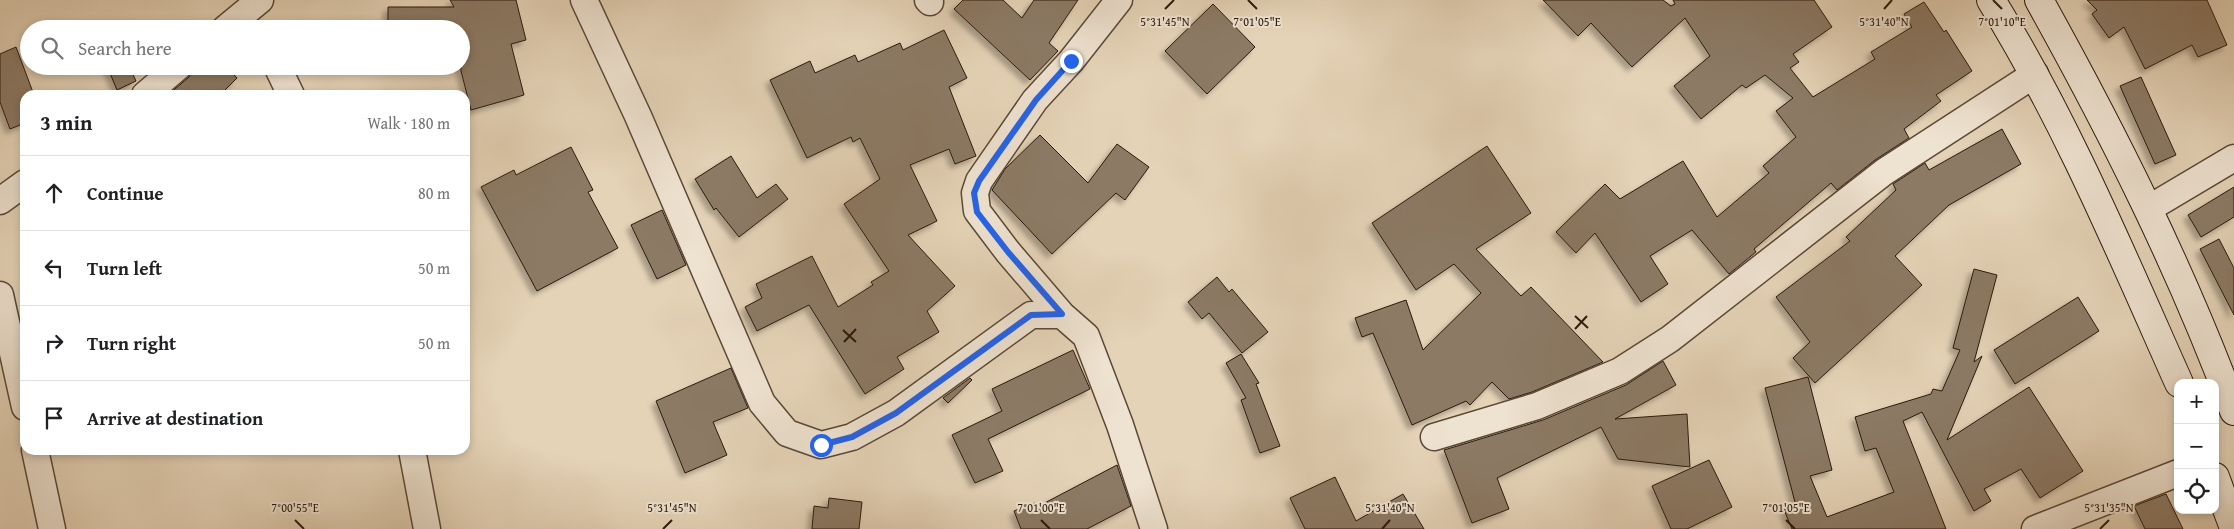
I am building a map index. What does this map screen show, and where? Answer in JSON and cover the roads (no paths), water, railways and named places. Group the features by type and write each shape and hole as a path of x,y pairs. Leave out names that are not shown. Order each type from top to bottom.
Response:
{"main road":[{"path":"1991,0 2035,74 2071,143 2177,379"},
{"path":"2039,0 2087,86 2167,246 2209,343 2234,412"},
{"path":"2219,488 2234,528"}],"street":[{"path":"584,0 638,116 762,403 787,433 821,445 852,437 896,413 1031,315 1062,314"},
{"path":"1119,0 1071,61 1036,100 979,181 974,193 977,212 993,234 1062,314 1086,336 1120,425 1154,529"},
{"path":"241,20 256,12"},
{"path":"1434,437 1537,406 1620,371 1670,339 1884,172 2035,74"},
{"path":"151,90 168,75"},
{"path":"281,75 289,90"},
{"path":"2148,209 2234,158"},
{"path":"0,201 20,187"},
{"path":"0,295 20,385"},
{"path":"36,455 52,529"},
{"path":"413,455 427,529"},
{"path":"2035,529 2174,475"}]}
